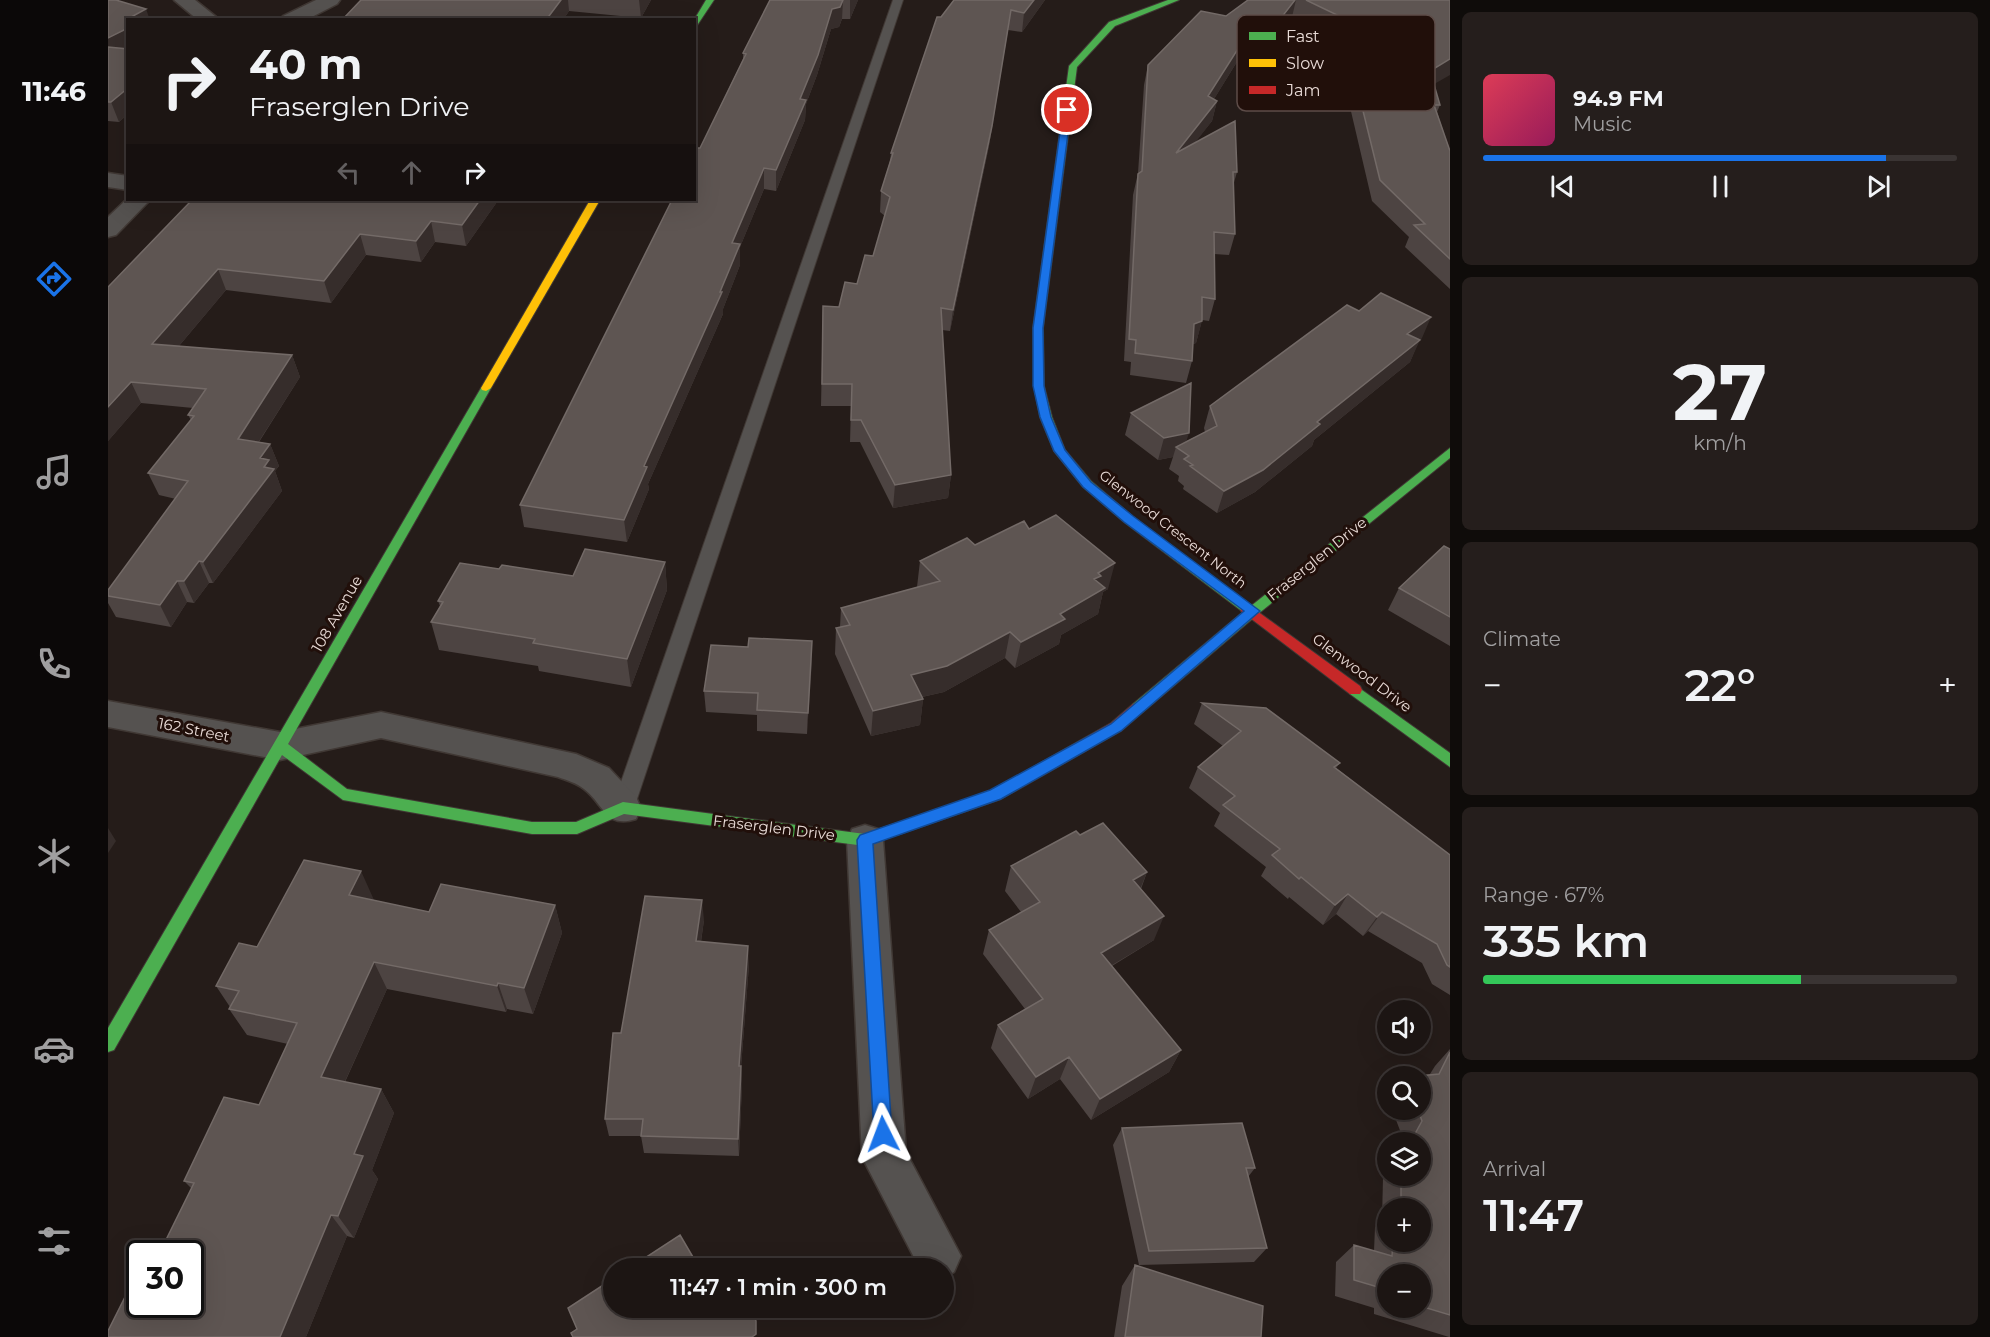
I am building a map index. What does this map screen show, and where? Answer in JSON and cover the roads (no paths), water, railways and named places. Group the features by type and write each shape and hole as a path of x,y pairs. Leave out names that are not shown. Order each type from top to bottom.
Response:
{"street":[{"path":"183,0 208,18"},
{"path":"294,18 331,0"},
{"path":"696,24 710,0"},
{"name":"Glenwood Crescent North","path":"1175,0 1112,24 1073,66 1038,328 1039,386 1046,417 1060,451 1087,484 1128,519 1253,611"},
{"path":"108,180 126,183"},
{"path":"108,230 138,201"},
{"name":"108 Avenue","path":"108,1044 594,201"},
{"name":"Fraserglen Drive","path":"623,808 865,840 996,795 1116,728 1253,611 1450,452"},
{"name":"Glenwood Drive","path":"1253,611 1450,761"},
{"name":"162 Street","path":"108,714 280,746"},
{"path":"381,725 564,764 596,778 623,808 577,828 532,828 365,798 343,794 280,746 381,725"},
{"path":"865,840 884,1157 938,1256"}],"lane":[{"path":"623,808 898,0"}]}
